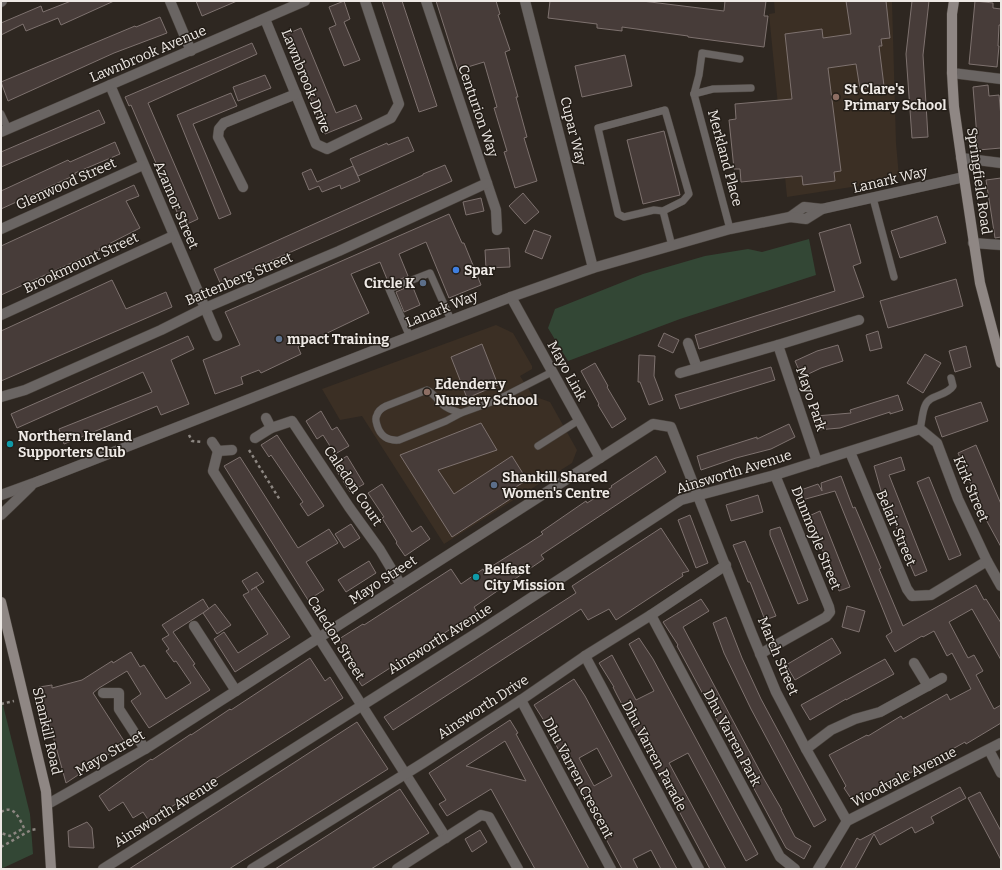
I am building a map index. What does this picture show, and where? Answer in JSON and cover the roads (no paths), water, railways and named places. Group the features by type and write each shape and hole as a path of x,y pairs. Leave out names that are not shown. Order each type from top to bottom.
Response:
{"main road":[{"name":"Springfield Road","path":"954,1 952,14 952,73 954,107 980,283 996,330 1001,363"},
{"name":"Shankill Road","path":"1,602 46,791 51,869"}],"street":[{"path":"170,1 190,51"},
{"name":"Lawnbrook Avenue","path":"4,131 305,1"},
{"name":"Lawnbrook Drive","path":"265,19 316,144 327,149 391,118 399,104 365,1"},
{"name":"Centurion Way","path":"426,1 496,210 497,230"},
{"name":"Cupar Way","path":"525,1 593,268"},
{"path":"952,73 1001,79"},
{"name":"Azamor Street","path":"110,85 173,236 217,336"},
{"path":"243,187 218,137 219,129 224,123 296,94"},
{"path":"961,158 1001,163"},
{"name":"Glenwood Street","path":"1,229 143,164"},
{"name":"Lanark Way","path":"1,495 34,484 451,320 593,268 730,229 790,217 806,219 822,209 964,178"},
{"name":"Battenberg Street","path":"1,397 26,390 161,330 205,308 339,251 487,182"},
{"name":"Brookmount Street","path":"1,316 173,236"},
{"path":"973,243 1001,245"},
{"name":"Mayo Link","path":"511,297 600,458"},
{"path":"680,373 859,320"},
{"path":"688,343 697,368"},
{"name":"Mayo Park","path":"778,345 817,462"},
{"path":"266,418 271,428"},
{"name":"Caledon Court","path":"255,438 271,428 292,421 380,550 401,585"},
{"name":"Mayo Street","path":"48,804 145,749 236,692 652,424 671,427 697,496"},
{"name":"Ainsworth Avenue","path":"108,868 480,631 681,500 775,475 920,429"},
{"name":"Kirk Street","path":"920,429 937,443 958,499 1001,586"},
{"path":"212,442 218,451 232,450"},
{"name":"Caledon Street","path":"218,451 213,471 446,838"},
{"name":"Belair Street","path":"850,452 907,589 912,596 931,595 987,560"},
{"name":"Dunmoyle Street","path":"760,654 826,617 830,612 775,475"},
{"path":"1,515 34,484"},
{"name":"March Street","path":"697,496 776,692 806,749 847,821"},
{"name":"Ainsworth Drive","path":"252,869 405,774 726,565"},
{"name":"Dhu Varren Park","path":"651,615 780,857 795,869"},
{"path":"194,626 236,692"},
{"name":"Dhu Varren Parade","path":"585,656 699,869"},
{"path":"914,662 928,686"},
{"path":"806,749 831,730 855,719 880,712 942,678"},
{"path":"103,693 119,693 118,709 145,749"},
{"name":"Dhu Varren Crescent","path":"520,700 612,869"},
{"name":"Woodvale Avenue","path":"818,869 847,821 1001,743"},
{"path":"989,750 1001,773"},
{"path":"397,869 481,815 489,816 518,869"}],"lane":[{"path":"740,59 702,53 699,75 694,94 713,89 752,88"},
{"name":"Merkland Place","path":"694,94 730,229"},
{"path":"665,110 689,194 683,202 664,211 654,210 624,217 618,214 598,128 665,110"},
{"path":"1,114 4,131"},
{"path":"873,198 894,278"},
{"path":"664,211 672,246"},
{"path":"410,337 389,289 430,273 451,320"},
{"path":"461,412 449,409 427,390 386,406 377,415 376,420 382,435 392,440 399,440 446,421 461,412 497,400 552,372"},
{"path":"920,429 925,406 929,399 950,391 953,386 951,378"},
{"path":"443,405 446,421"},
{"path":"538,446 579,420"}],"place":[{"name":"St Clare's Primary School","path":"836,97"},
{"name":"Spar","path":"456,270"},
{"name":"Circle K","path":"423,283"},
{"name":"mpact Training","path":"279,339"},
{"name":"Edenderry Nursery School","path":"427,392"},
{"name":"Northern Ireland Supporters Club","path":"10,444"},
{"name":"Shankill Shared Women's Centre","path":"494,485"},
{"name":"Belfast City Mission","path":"476,577"}]}
